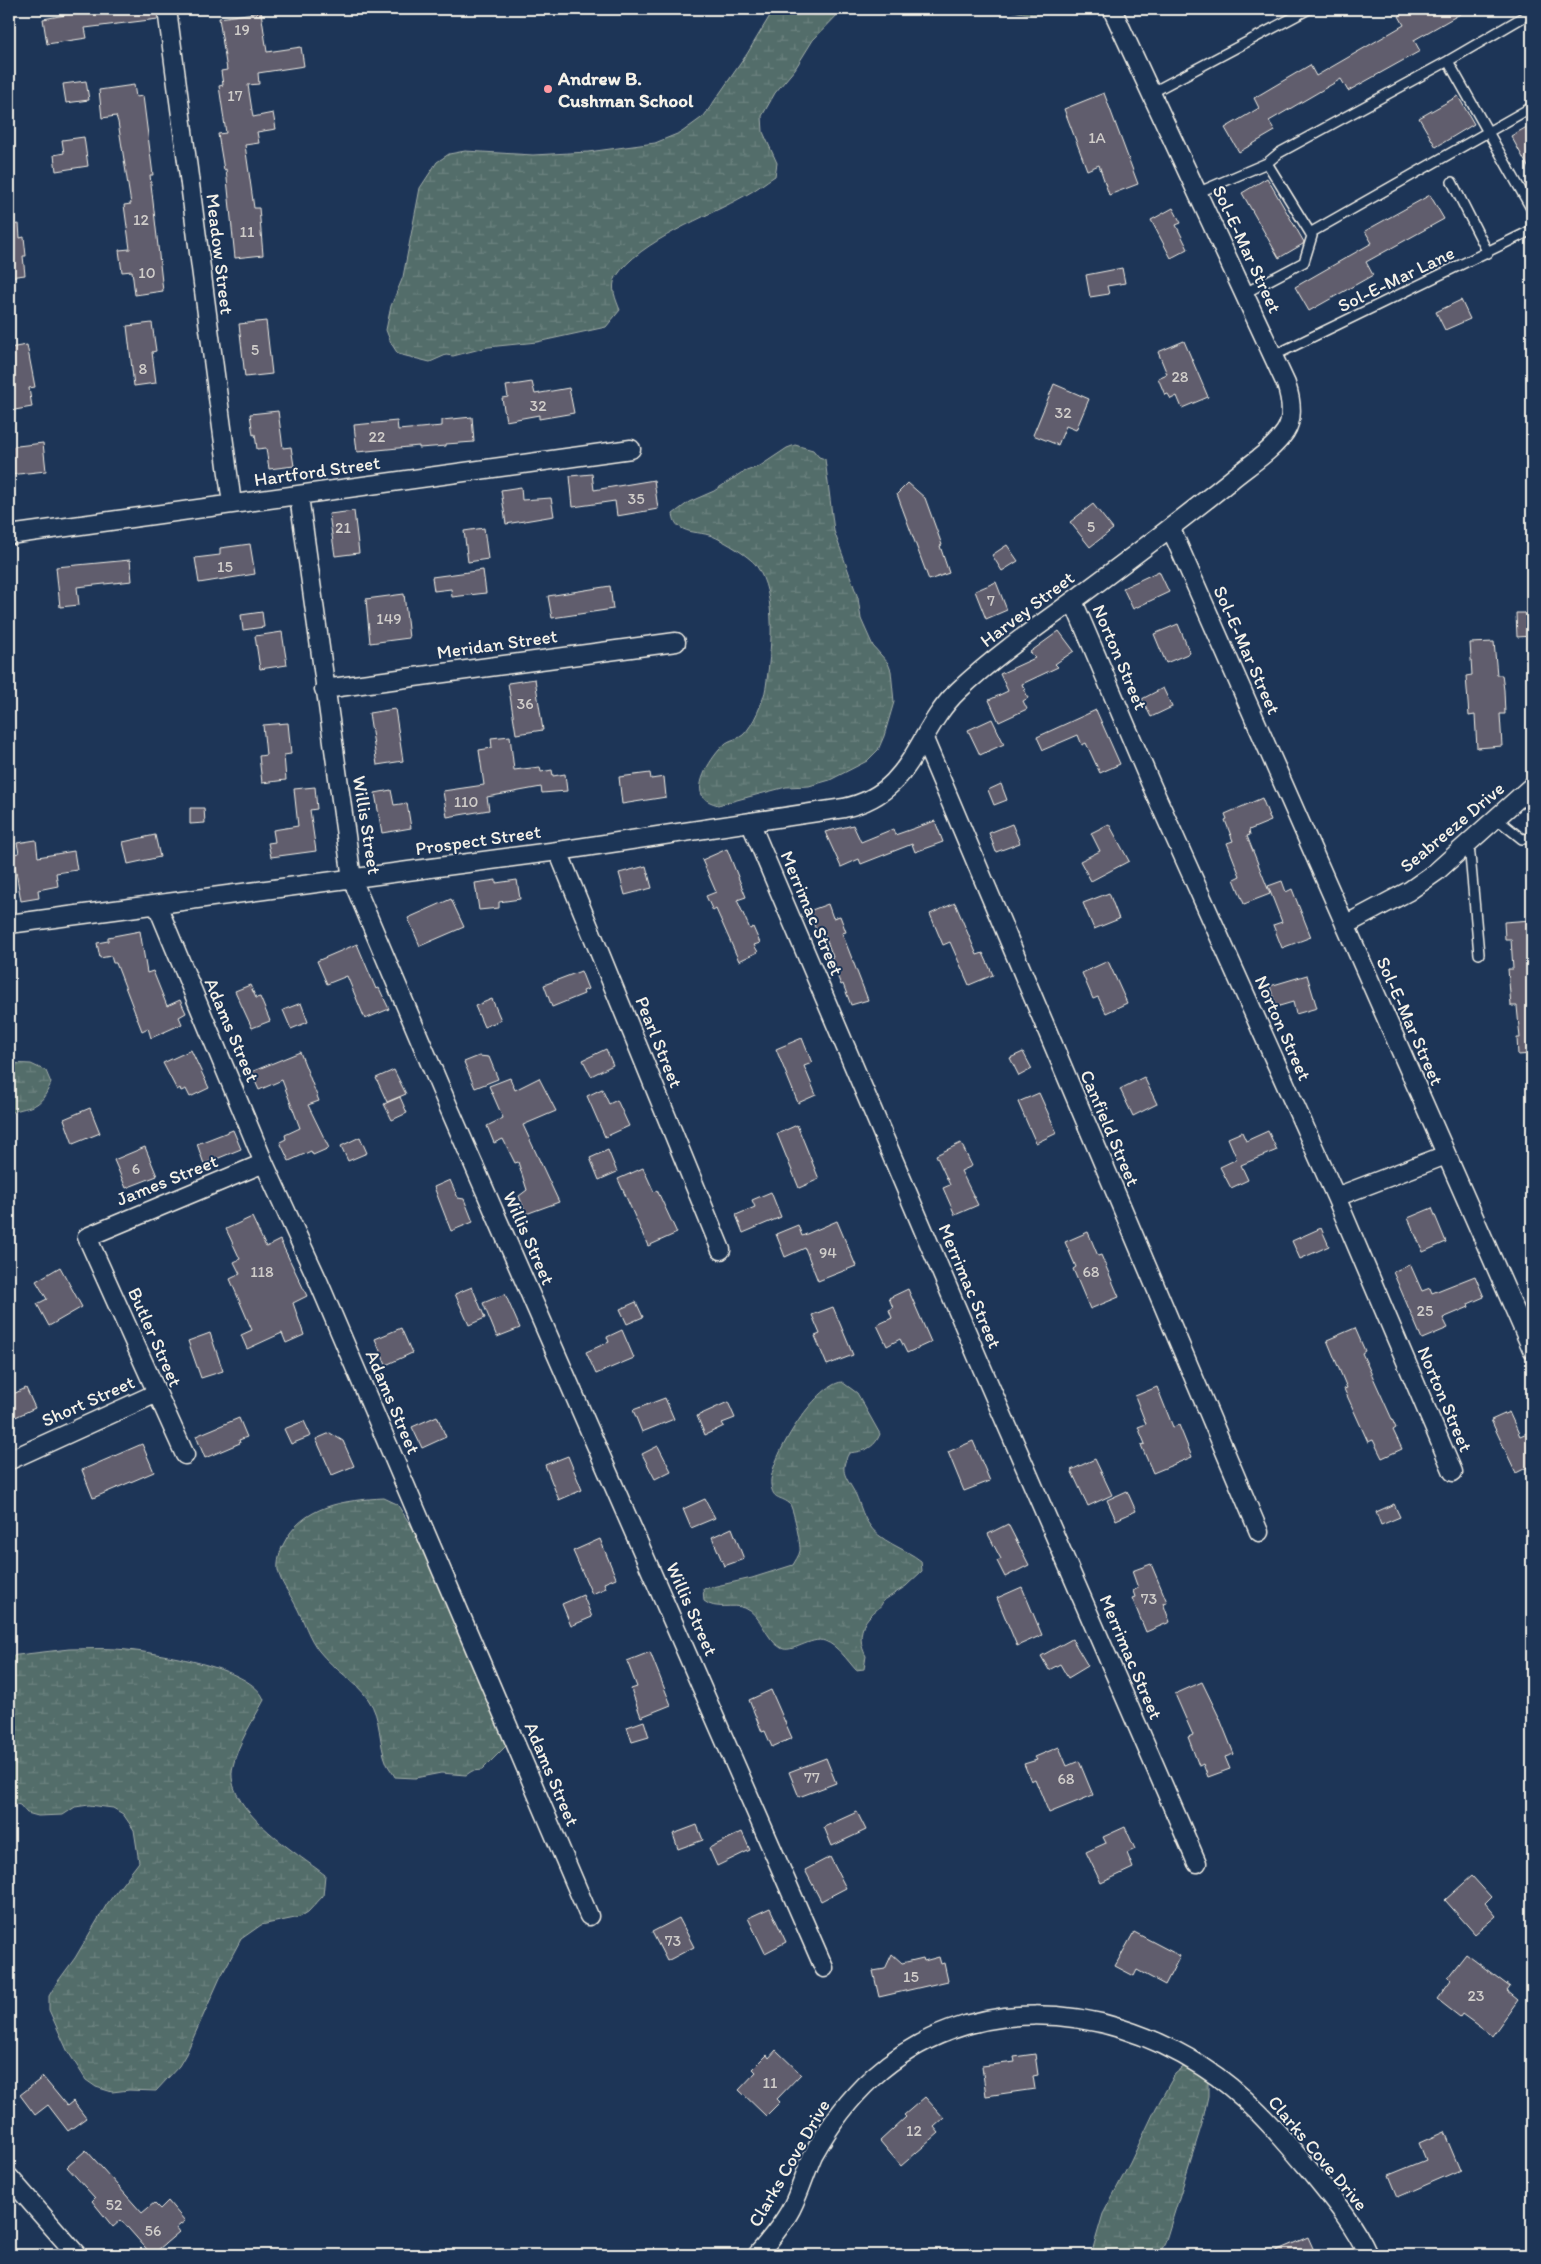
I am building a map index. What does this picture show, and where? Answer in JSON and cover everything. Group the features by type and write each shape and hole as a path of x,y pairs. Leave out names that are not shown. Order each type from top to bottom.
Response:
{"street":[{"name":"Meadow Street","path":"167,9 232,504"},
{"name":"Sol-E-Mar Street","path":"1112,9 1243,294 1274,356 1290,395 1291,408 1286,431 1268,450 1171,529 1532,1349"},
{"name":"Hartford Street","path":"9,535 631,449"},
{"name":"Willis Street","path":"299,496 324,689 352,879 448,1108 824,1968"},
{"name":"Harvey Street","path":"924,739 946,704 984,668 1171,529"},
{"name":"Norton Street","path":"1073,601 1150,782 1336,1196 1452,1472"},
{"name":"Meridan Street","path":"324,689 676,642"},
{"name":"Prospect Street","path":"9,924 558,851 844,808 868,801 896,780 924,739"},
{"name":"Canfield Street","path":"924,739 1259,1532"},
{"name":"Seabreeze Drive","path":"1344,925 1409,891 1436,872 1532,786"},
{"name":"Merrimac Street","path":"750,822 974,1351 1197,1863"},
{"name":"Pearl Street","path":"558,851 721,1250"},
{"name":"Adams Street","path":"157,905 264,1163 319,1283 589,1916"},
{"path":"1336,1196 1446,1155"},
{"name":"James Street","path":"87,1237 264,1163"},
{"name":"Butler Street","path":"87,1237 185,1455"},
{"name":"Short Street","path":"10,1460 157,1393"},
{"name":"Clarks Cove Drive","path":"757,2255 790,2210 813,2157 830,2126 873,2078 898,2057 927,2039 964,2024 1005,2017 1048,2014 1084,2020 1129,2031 1203,2067 1232,2088 1274,2129 1327,2192 1362,2241 1368,2255"},
{"path":"9,2177 77,2255"}],"lane":[{"path":"1151,93 1309,9"},
{"path":"1197,193 1267,163 1279,153 1448,61 1532,12"},
{"path":"1448,61 1532,210"},
{"path":"1310,233 1532,107"},
{"path":"1243,294 1304,262 1312,236 1267,163"},
{"path":"1452,182 1488,253"},
{"name":"Sol-E-Mar Lane","path":"1274,356 1532,230"},
{"path":"1497,819 1522,838 1532,838"},
{"path":"1469,844 1479,954"}],"green space":[{"path":"774,9 843,9 813,40 795,69 775,93 762,116 763,132 777,163 775,176 750,193 676,230 641,252 627,264 614,281 614,294 620,310 606,327 537,342 488,347 453,356 446,355 430,362 398,354 386,330 391,306 403,277 420,188 437,162 449,154 465,151 533,155 588,152 655,143 682,132 704,116 747,54"},
{"path":"1003,9 1054,9 1036,14"},
{"path":"795,445 813,450 819,457 825,459 834,531 858,598 861,619 873,646 888,663 891,671 894,702 878,750 867,761 830,780 809,786 786,787 718,805 703,797 701,782 707,767 717,753 726,743 743,735 751,726 765,692 771,641 768,592 763,578 752,561 714,537 683,529 674,520 673,514 689,502 714,491 741,473 760,466 787,448"},
{"path":"9,1063 31,1064 46,1071 51,1083 43,1098 35,1105 9,1113"},
{"path":"842,1382 857,1393 880,1434 872,1446 849,1453 844,1465 845,1475 856,1495 864,1516 873,1530 885,1540 921,1561 922,1571 906,1586 883,1601 879,1608 866,1620 861,1636 866,1656 864,1669 856,1670 838,1650 825,1641 814,1641 791,1649 781,1648 771,1639 760,1621 751,1611 735,1606 714,1606 709,1604 704,1601 703,1589 752,1578 793,1565 800,1551 793,1511 789,1503 773,1493 771,1485 772,1473 785,1442 807,1409 831,1386"},
{"path":"384,1498 397,1504 430,1555 452,1603 477,1676 499,1715 510,1742 482,1770 472,1771 466,1775 441,1773 415,1778 395,1777 384,1756 376,1714 368,1699 315,1646 279,1575 278,1564 282,1548 291,1532 301,1521 326,1507 340,1503"},
{"path":"69,1649 115,1649 151,1653 198,1662 221,1669 241,1678 256,1688 264,1700 238,1749 233,1766 233,1782 239,1798 264,1828 325,1875 323,1896 308,1912 300,1917 261,1925 241,1939 220,1978 186,2054 179,2066 156,2091 129,2090 112,2092 96,2087 86,2080 67,2050 49,2010 49,1996 56,1984 75,1958 107,1904 139,1862 134,1830 123,1814 113,1808 89,1805 75,1807 63,1815 38,1816 27,1813 20,1805 9,1802 9,1656"},
{"path":"1193,2059 1208,2079 1208,2096 1202,2124 1165,2243 1159,2255 1091,2255 1103,2214 1156,2108 1175,2074"}],"building":[{"path":"64,9 157,9 158,19 85,28 87,38 47,44 43,19 65,15"},
{"path":"1413,9 1469,9 1414,40 1420,51 1348,91 1341,79 1269,121 1275,131 1239,152 1225,128 1259,108 1254,98 1310,65 1316,76 1404,25 1399,16"},
{"path":"261,12 267,52 301,47 304,66 258,73 259,84 248,85 253,117 273,113 276,129 257,132 259,143 245,145 254,208 259,208 263,255 235,258 226,169 224,170 218,134 226,133 219,86 223,85 221,71 227,70 219,18"},
{"path":"86,81 89,100 66,103 63,84"},
{"path":"134,85 136,97 143,96 153,175 150,175 163,291 135,295 132,271 122,272 119,250 130,249 124,205 131,204 118,122 116,116 102,118 99,90"},
{"path":"1104,93 1138,184 1109,195 1099,165 1087,170 1064,109"},
{"path":"1458,96 1474,124 1436,147 1419,118"},
{"path":"1532,124 1532,174 1511,136"},
{"path":"84,137 88,166 56,171 54,155 64,153 62,140"},
{"path":"1267,178 1304,242 1279,258 1242,193"},
{"path":"1430,195 1444,219 1366,262 1373,275 1309,311 1295,287 1372,243 1365,231"},
{"path":"1173,208 1181,223 1176,225 1188,249 1171,258 1151,220"},
{"path":"19,224 20,238 24,237 25,275 9,277 9,225"},
{"path":"1122,268 1125,283 1107,286 1109,294 1090,297 1086,275"},
{"path":"1461,300 1470,319 1445,330 1436,312"},
{"path":"266,321 272,374 245,377 239,324"},
{"path":"152,323 156,351 152,352 156,383 134,386 127,326"},
{"path":"1184,341 1208,397 1182,408 1177,396 1171,399 1168,394 1165,395 1158,378 1167,374 1158,352"},
{"path":"27,345 35,387 29,388 32,407 9,411 9,348"},
{"path":"532,382 535,394 569,388 574,413 539,419 539,415 506,421 502,398 508,397 506,386"},
{"path":"1054,384 1089,399 1076,430 1066,426 1058,445 1033,435"},
{"path":"278,411 283,448 291,447 294,466 269,469 266,448 257,449 250,414"},
{"path":"472,417 474,442 446,444 446,446 419,448 419,446 357,452 354,425 397,421 398,430 442,426 442,420"},
{"path":"43,443 46,471 9,475 9,447"},
{"path":"592,474 594,490 654,480 658,509 617,516 615,501 573,507 570,476"},
{"path":"908,483 925,498 942,545 940,546 949,573 929,580 897,494"},
{"path":"521,487 522,500 551,498 554,516 506,524 501,490"},
{"path":"1093,504 1113,529 1090,547 1070,522"},
{"path":"354,511 359,553 335,556 329,514"},
{"path":"484,528 488,559 468,562 464,531"},
{"path":"250,544 255,574 199,583 195,558 220,555 220,548"},
{"path":"1007,545 1018,561 1002,571 992,555"},
{"path":"130,560 132,581 77,587 79,605 60,607 56,567"},
{"path":"483,570 486,593 452,597 451,589 434,591 432,577"},
{"path":"1159,571 1169,592 1133,609 1123,588"},
{"path":"996,582 1007,610 986,619 975,591"},
{"path":"610,586 613,609 552,618 548,596"},
{"path":"404,594 409,638 370,643 366,599"},
{"path":"262,612 264,627 243,630 241,615"},
{"path":"1516,613 1532,613 1532,636 1517,637"},
{"path":"1178,624 1190,653 1166,663 1154,634"},
{"path":"1059,631 1074,651 1055,664 1058,667 1022,684 1028,698 1023,701 1027,709 999,722 989,700 1008,691 1000,674 1035,658 1030,652"},
{"path":"282,632 287,665 260,669 255,636"},
{"path":"1494,642 1497,675 1502,675 1504,690 1505,714 1500,714 1502,746 1477,748 1475,715 1469,716 1466,676 1472,675 1470,643"},
{"path":"535,679 543,730 516,734 508,683"},
{"path":"1163,688 1172,707 1151,717 1142,699"},
{"path":"395,709 403,761 377,765 369,713"},
{"path":"1096,710 1120,764 1100,773 1086,743 1082,745 1078,735 1043,750 1037,737"},
{"path":"992,719 1004,744 980,755 968,730"},
{"path":"288,723 291,754 284,755 286,780 262,783 259,756 266,755 263,725"},
{"path":"510,736 514,770 540,767 541,772 552,770 553,776 565,774 567,791 542,793 541,787 487,797 489,810 447,817 443,791 484,785 479,750 492,748 491,738"},
{"path":"650,773 651,779 664,777 666,797 622,804 619,777"},
{"path":"1001,784 1007,800 994,805 988,790"},
{"path":"315,787 317,809 310,810 316,851 271,857 268,843 275,842 273,830 298,826 294,789"},
{"path":"391,790 394,805 407,803 411,828 382,833 375,793"},
{"path":"1262,798 1271,821 1249,830 1250,835 1247,836 1270,894 1244,904 1234,879 1240,876 1227,843 1233,841 1225,820 1227,819 1225,814"},
{"path":"190,808 204,808 205,823 190,824"},
{"path":"935,821 943,842 915,852 912,844 861,864 859,859 841,867 825,832 853,825 861,842 893,829 895,835"},
{"path":"1012,824 1020,843 996,852 989,833"},
{"path":"1109,824 1129,861 1091,881 1080,861 1100,851 1091,833"},
{"path":"155,835 160,857 128,864 123,842"},
{"path":"36,840 38,857 74,851 77,870 56,873 58,886 38,890 39,898 21,901 13,854 19,853 17,843"},
{"path":"727,849 746,897 737,900 750,929 753,927 760,943 754,945 758,952 739,961 716,909 713,911 706,896 716,892 702,860"},
{"path":"646,866 652,888 625,895 619,873"},
{"path":"496,880 496,883 517,880 520,899 499,902 499,908 479,910 475,883"},
{"path":"1282,881 1286,892 1292,889 1311,937 1282,948 1273,925 1282,922 1268,886"},
{"path":"1109,893 1119,919 1094,929 1083,903"},
{"path":"451,899 464,927 420,946 408,918"},
{"path":"955,903 977,955 983,953 993,975 969,985 950,942 943,945 930,914"},
{"path":"828,904 833,918 840,916 846,932 842,933 868,1000 851,1005 830,958 833,957 822,928 816,930 809,911"},
{"path":"1532,920 1532,1054 1518,1055 1517,1038 1520,1038 1517,1006 1511,1006 1508,969 1513,969 1511,939 1505,939 1504,922"},
{"path":"140,931 147,973 153,971 167,1006 180,1000 186,1013 179,1017 182,1024 151,1038 148,1028 142,1031 116,963 113,963 111,956 100,958 97,943 108,941 108,937"},
{"path":"357,944 376,989 379,988 389,1009 365,1019 347,976 327,984 317,961"},
{"path":"1108,961 1127,1003 1106,1013 1098,997 1093,999 1082,973"},
{"path":"581,971 588,989 583,991 584,994 552,1007 544,985"},
{"path":"1307,975 1317,1008 1296,1014 1293,1002 1276,1007 1270,986"},
{"path":"250,985 256,998 260,997 270,1021 252,1028 235,991"},
{"path":"492,999 501,1020 484,1027 475,1006"},
{"path":"301,1003 308,1022 291,1029 283,1010"},
{"path":"802,1038 812,1063 804,1066 816,1095 798,1103 776,1049"},
{"path":"606,1049 613,1065 591,1076 583,1060"},
{"path":"191,1050 209,1088 190,1097 186,1089 181,1091 180,1088 177,1090 163,1063"},
{"path":"300,1052 319,1101 308,1105 329,1148 313,1155 311,1151 289,1161 280,1142 286,1139 285,1135 300,1128 282,1080 259,1090 251,1072"},
{"path":"1023,1052 1032,1069 1019,1076 1010,1058"},
{"path":"479,1056 489,1057 498,1079 475,1088 464,1062"},
{"path":"394,1070 406,1094 387,1102 376,1078"},
{"path":"1144,1077 1157,1104 1133,1116 1120,1089"},
{"path":"510,1078 515,1090 539,1078 556,1111 523,1125 559,1202 526,1214 519,1196 527,1190 518,1162 515,1163 503,1139 494,1143 487,1126 503,1118 489,1086"},
{"path":"602,1089 609,1104 617,1100 629,1126 605,1137 587,1096"},
{"path":"1039,1093 1057,1133 1036,1143 1018,1102"},
{"path":"400,1097 407,1113 392,1120 384,1104"},
{"path":"90,1108 100,1133 73,1144 64,1119"},
{"path":"797,1125 819,1179 799,1188 777,1134"},
{"path":"233,1130 241,1149 204,1164 197,1144"},
{"path":"1268,1131 1277,1150 1241,1165 1248,1180 1231,1188 1220,1167 1237,1159 1228,1138 1242,1132 1246,1141"},
{"path":"360,1137 367,1153 348,1161 341,1146"},
{"path":"961,1143 972,1166 961,1171 978,1205 955,1215 943,1188 950,1185 936,1155"},
{"path":"145,1147 157,1176 126,1188 114,1160"},
{"path":"608,1150 617,1172 599,1180 590,1158"},
{"path":"643,1168 654,1192 657,1190 677,1233 648,1246 618,1179"},
{"path":"450,1180 458,1198 464,1199 473,1222 451,1231 434,1187"},
{"path":"771,1192 781,1217 743,1233 736,1215 755,1207 752,1200"},
{"path":"1432,1208 1446,1242 1423,1252 1408,1218"},
{"path":"252,1217 266,1247 280,1240 307,1296 293,1303 304,1335 286,1343 282,1333 247,1349 241,1335 252,1330 230,1279 240,1274 234,1262 240,1259 226,1229"},
{"path":"837,1221 856,1266 818,1281 805,1248 785,1257 776,1234 798,1225 802,1236"},
{"path":"1321,1228 1329,1246 1300,1259 1292,1241"},
{"path":"1088,1232 1098,1256 1101,1255 1119,1297 1090,1309 1073,1269 1076,1267 1065,1242"},
{"path":"1410,1264 1422,1291 1430,1288 1432,1293 1475,1276 1484,1297 1468,1304 1469,1307 1443,1318 1448,1328 1422,1339 1393,1272"},
{"path":"60,1267 82,1307 49,1326 37,1304 47,1299 36,1281"},
{"path":"472,1287 485,1318 469,1325 455,1294"},
{"path":"908,1289 931,1342 907,1353 900,1339 887,1346 877,1325 892,1318 889,1310 893,1308 889,1298"},
{"path":"505,1294 520,1328 497,1337 483,1303"},
{"path":"636,1302 643,1317 627,1324 620,1309"},
{"path":"833,1307 853,1355 827,1365 815,1336 820,1334 812,1315"},
{"path":"401,1328 412,1353 386,1365 375,1339"},
{"path":"1355,1328 1365,1351 1362,1353 1396,1428 1393,1430 1402,1449 1382,1458 1373,1440 1368,1442 1344,1389 1347,1388 1327,1340"},
{"path":"622,1330 634,1358 596,1374 586,1352 609,1342 607,1337"},
{"path":"210,1333 223,1371 201,1378 188,1341"},
{"path":"1157,1387 1173,1427 1179,1425 1192,1457 1153,1473 1141,1445 1145,1444 1138,1427 1146,1424 1135,1396"},
{"path":"26,1388 35,1408 9,1420 9,1396"},
{"path":"665,1398 674,1419 642,1432 633,1410"},
{"path":"728,1402 735,1418 722,1423 724,1426 705,1435 697,1416"},
{"path":"1509,1412 1520,1436 1527,1433 1532,1445 1532,1465 1516,1473 1491,1420"},
{"path":"437,1416 446,1437 422,1448 412,1427"},
{"path":"239,1418 247,1437 239,1440 240,1443 205,1458 196,1436"},
{"path":"304,1421 311,1436 291,1444 284,1429"},
{"path":"330,1433 343,1441 354,1466 332,1475 316,1439"},
{"path":"973,1441 990,1481 964,1491 948,1452"},
{"path":"142,1444 154,1472 93,1498 82,1470"},
{"path":"658,1446 671,1471 655,1479 642,1454"},
{"path":"568,1456 582,1490 559,1500 545,1465"},
{"path":"1095,1459 1112,1495 1088,1506 1071,1470"},
{"path":"1127,1491 1136,1511 1116,1520 1107,1500"},
{"path":"705,1499 715,1518 691,1528 683,1509"},
{"path":"1394,1504 1400,1517 1381,1525 1376,1512"},
{"path":"1008,1524 1029,1565 1005,1577 997,1561 1001,1559 988,1534"},
{"path":"732,1528 744,1559 724,1566 712,1537"},
{"path":"600,1539 616,1578 604,1583 606,1588 592,1594 573,1551"},
{"path":"1151,1564 1167,1602 1163,1603 1170,1622 1146,1632 1132,1598 1135,1597 1133,1591 1138,1588 1132,1571"},
{"path":"1022,1587 1042,1635 1017,1646 997,1598"},
{"path":"583,1595 592,1617 571,1626 562,1604"},
{"path":"1072,1639 1088,1666 1068,1678 1060,1664 1049,1670 1041,1656"},
{"path":"650,1652 671,1705 641,1717 631,1689 637,1687 627,1661"},
{"path":"1202,1682 1234,1754 1225,1757 1230,1769 1208,1777 1203,1764 1199,1766 1188,1737 1193,1735 1175,1694"},
{"path":"771,1690 792,1738 772,1747 765,1731 762,1732 749,1700"},
{"path":"644,1721 649,1737 632,1742 627,1727"},
{"path":"1059,1747 1067,1766 1079,1761 1093,1795 1049,1813 1035,1779 1031,1781 1024,1764 1037,1760 1035,1757"},
{"path":"826,1758 836,1783 799,1797 789,1772"},
{"path":"857,1812 866,1830 832,1846 824,1827"},
{"path":"697,1825 703,1840 678,1849 673,1834"},
{"path":"1125,1827 1135,1849 1127,1853 1133,1868 1101,1883 1086,1852 1106,1843 1103,1837"},
{"path":"742,1832 750,1850 717,1866 709,1848"},
{"path":"830,1857 846,1888 821,1901 805,1870"},
{"path":"1472,1876 1491,1897 1485,1903 1496,1916 1475,1934 1445,1900"},
{"path":"770,1908 786,1942 765,1953 748,1918"},
{"path":"679,1918 694,1947 667,1961 652,1932"},
{"path":"1134,1932 1180,1956 1165,1985 1137,1970 1134,1976 1115,1966"},
{"path":"892,1954 902,1963 923,1958 924,1961 939,1957 941,1964 944,1963 948,1981 879,1997 873,1971 885,1969"},
{"path":"1466,1954 1510,1987 1507,1991 1518,2000 1492,2036 1462,2014 1460,2017 1437,1999 1451,1980 1448,1977"},
{"path":"776,2050 801,2074 777,2099 780,2102 766,2116 739,2090 756,2072 753,2069 767,2055 769,2058"},
{"path":"1035,2054 1038,2075 1033,2076 1035,2089 986,2096 982,2066 1015,2062 1014,2057"},
{"path":"43,2077 67,2106 73,2101 86,2118 68,2131 48,2105 35,2115 20,2095"},
{"path":"925,2097 944,2118 934,2127 939,2133 901,2166 880,2141 906,2117 904,2115"},
{"path":"1444,2132 1460,2170 1398,2197 1389,2175 1426,2160 1419,2143"},
{"path":"86,2150 142,2213 154,2203 160,2209 168,2201 185,2221 176,2228 179,2232 152,2255 121,2220 113,2227 92,2201 95,2198 67,2167"},
{"path":"1308,2237 1316,2255 1266,2255"}],"place":[{"name":"Andrew B. Cushman School","path":"548,89"}]}
